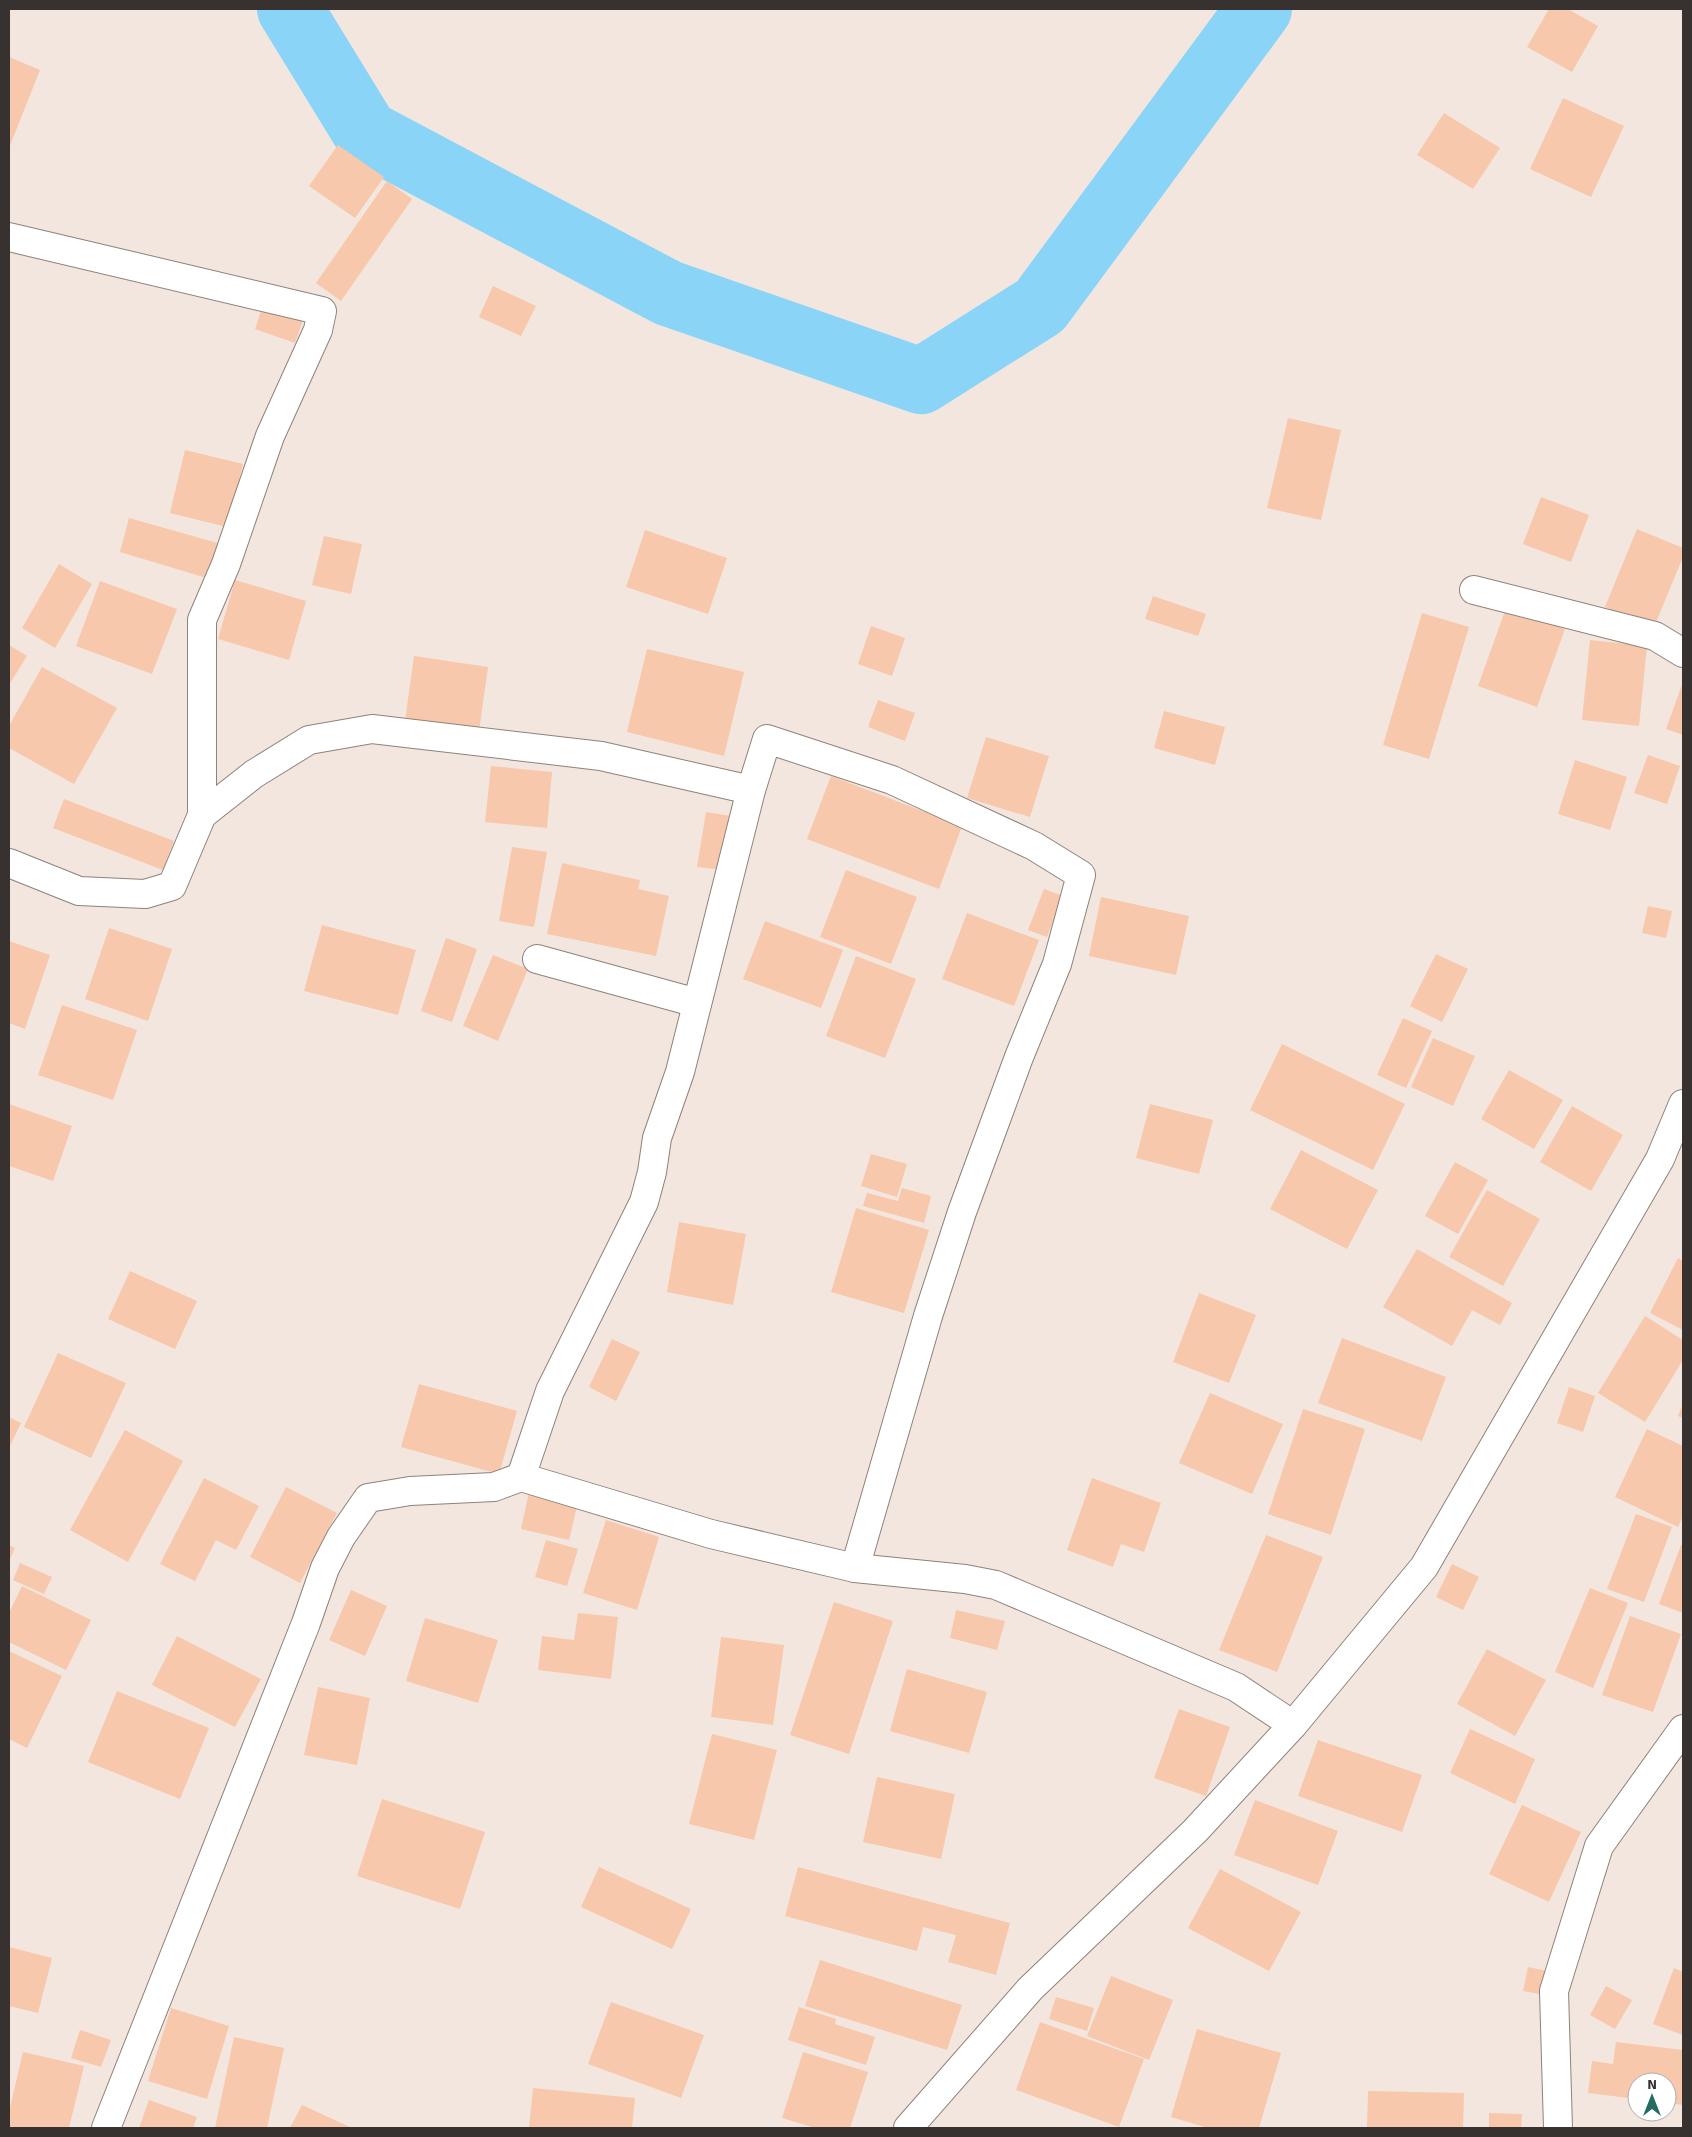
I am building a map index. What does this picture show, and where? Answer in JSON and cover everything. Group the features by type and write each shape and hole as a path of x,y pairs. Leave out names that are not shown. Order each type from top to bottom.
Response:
{"street":[{"path":"9,237 322,311 318,330 270,436 226,564 202,620 202,816 172,886 145,894 79,890 9,863"},
{"path":"1474,590 1654,636 1683,653"},
{"path":"202,816 254,774 309,740 372,729 601,756 750,790"},
{"path":"521,1478 550,1391 644,1202 652,1172 657,1138 680,1072 750,790 767,739 892,780 1034,846 1081,875 1057,964 1019,1057 959,1222 928,1316 855,1568"},
{"path":"537,959 697,1003"},
{"path":"908,2128 1030,1989 1194,1831 1293,1725 1424,1567 1660,1159 1683,1104"},
{"path":"106,2128 303,1632 326,1568 341,1536 368,1498 410,1491 494,1487 521,1478 711,1534 855,1568 966,1579 996,1584 1236,1687 1293,1725"},
{"path":"1558,2128 1554,1991 1599,1846 1683,1729"}],"building":[{"path":"1549,9 1568,9 1598,26 1572,72 1527,47"},
{"path":"9,57 40,70 9,148"},
{"path":"1563,98 1624,126 1591,197 1530,169"},
{"path":"1444,113 1500,148 1473,189 1417,155"},
{"path":"338,145 384,177 355,218 309,186"},
{"path":"387,181 412,199 341,301 316,283"},
{"path":"493,286 536,306 521,336 479,317"},
{"path":"263,305 303,320 295,343 255,329"},
{"path":"1288,418 1341,430 1321,520 1267,508"},
{"path":"185,450 243,464 227,527 170,513"},
{"path":"1541,497 1589,515 1571,562 1523,544"},
{"path":"129,518 221,544 210,579 120,552"},
{"path":"1637,529 1683,548 1683,557 1654,627 1605,607"},
{"path":"645,530 727,558 708,614 626,587"},
{"path":"324,536 362,544 351,594 312,585"},
{"path":"59,564 92,584 55,648 22,628"},
{"path":"235,580 306,601 289,660 218,639"},
{"path":"100,581 177,609 152,674 76,646"},
{"path":"1153,596 1206,614 1198,636 1145,619"},
{"path":"1506,608 1565,629 1537,707 1478,686"},
{"path":"1422,613 1469,627 1429,759 1383,745"},
{"path":"871,626 905,638 892,676 858,664"},
{"path":"1590,640 1647,646 1639,726 1582,720"},
{"path":"9,645 27,656 9,685"},
{"path":"647,649 744,672 724,756 627,732"},
{"path":"414,656 488,667 479,731 405,721"},
{"path":"42,667 117,708 74,784 9,748 9,726"},
{"path":"1683,682 1683,735 1666,729"},
{"path":"878,700 915,713 905,741 868,727"},
{"path":"1164,711 1225,727 1215,765 1154,748"},
{"path":"986,737 1049,756 1030,817 967,798"},
{"path":"1648,755 1680,766 1667,804 1634,793"},
{"path":"1575,760 1627,777 1610,830 1558,814"},
{"path":"491,766 552,772 547,828 485,822"},
{"path":"831,776 962,826 939,889 807,839"},
{"path":"64,799 174,841 163,870 53,828"},
{"path":"706,812 732,816 723,870 697,867"},
{"path":"512,847 547,852 534,927 499,921"},
{"path":"562,863 640,880 638,889 669,896 656,956 547,934"},
{"path":"846,870 917,897 891,964 820,937"},
{"path":"1044,889 1063,896 1047,937 1028,930"},
{"path":"1101,897 1189,916 1176,975 1089,956"},
{"path":"1648,906 1672,911 1666,938 1642,933"},
{"path":"967,913 1039,940 1014,1006 942,979"},
{"path":"765,921 843,950 821,1008 743,979"},
{"path":"322,925 416,950 398,1015 304,991"},
{"path":"109,928 172,949 148,1021 85,999"},
{"path":"446,938 477,949 452,1022 421,1011"},
{"path":"9,941 50,955 25,1029 9,1023"},
{"path":"1436,954 1468,969 1442,1022 1410,1006"},
{"path":"493,955 528,969 498,1041 463,1026"},
{"path":"856,956 916,979 885,1058 826,1036"},
{"path":"62,1005 137,1030 113,1100 38,1075"},
{"path":"1403,1018 1432,1031 1406,1088 1377,1075"},
{"path":"1433,1038 1475,1056 1453,1106 1411,1087"},
{"path":"1282,1044 1405,1104 1373,1170 1250,1110"},
{"path":"1509,1070 1563,1100 1534,1149 1481,1119"},
{"path":"9,1104 72,1126 53,1181 9,1166"},
{"path":"1150,1104 1213,1120 1199,1174 1136,1158"},
{"path":"1572,1106 1623,1135 1591,1191 1540,1162"},
{"path":"1301,1150 1378,1190 1347,1249 1270,1209"},
{"path":"871,1154 907,1164 897,1197 861,1186"},
{"path":"1455,1162 1488,1180 1458,1234 1425,1216"},
{"path":"902,1188 931,1196 924,1223 863,1206 867,1193 898,1201"},
{"path":"1487,1190 1540,1219 1503,1286 1449,1257"},
{"path":"856,1208 929,1230 904,1313 831,1292"},
{"path":"679,1222 746,1234 733,1305 667,1292"},
{"path":"1417,1249 1512,1303 1500,1325 1472,1310 1452,1346 1383,1307"},
{"path":"1678,1258 1683,1261 1683,1330 1650,1313"},
{"path":"130,1271 197,1301 175,1349 108,1319"},
{"path":"1199,1293 1256,1315 1229,1383 1173,1362"},
{"path":"1645,1316 1683,1340 1683,1360 1645,1422 1598,1393"},
{"path":"1342,1338 1446,1377 1422,1441 1318,1403"},
{"path":"612,1339 640,1352 616,1401 589,1387"},
{"path":"58,1353 126,1383 91,1458 24,1427"},
{"path":"419,1384 517,1411 499,1474 401,1447"},
{"path":"1569,1387 1595,1396 1583,1432 1557,1423"},
{"path":"1210,1393 1283,1424 1252,1494 1179,1463"},
{"path":"1683,1404 1683,1418 1678,1416"},
{"path":"1303,1409 1365,1429 1331,1535 1268,1514"},
{"path":"9,1417 21,1423 9,1448"},
{"path":"1647,1429 1683,1446 1683,1516 1678,1527 1615,1497"},
{"path":"125,1430 183,1461 128,1562 70,1530"},
{"path":"204,1478 259,1506 236,1550 216,1540 195,1581 160,1564"},
{"path":"1092,1478 1161,1503 1144,1552 1121,1544 1113,1567 1067,1550"},
{"path":"286,1487 337,1513 300,1583 250,1557"},
{"path":"529,1492 578,1502 569,1540 521,1529"},
{"path":"1636,1514 1672,1527 1644,1602 1607,1589"},
{"path":"606,1520 659,1537 637,1610 583,1593"},
{"path":"1266,1535 1323,1557 1277,1672 1219,1650"},
{"path":"546,1540 578,1549 567,1586 535,1577"},
{"path":"9,1545 15,1548 9,1561"},
{"path":"1681,1545 1683,1545 1683,1613 1659,1604"},
{"path":"20,1563 52,1577 44,1594 13,1580"},
{"path":"1452,1564 1479,1577 1463,1610 1436,1597"},
{"path":"22,1586 91,1620 66,1670 9,1642 9,1613"},
{"path":"1590,1588 1628,1603 1593,1688 1555,1672"},
{"path":"351,1590 387,1606 365,1656 329,1640"},
{"path":"834,1602 893,1621 849,1754 790,1735"},
{"path":"956,1610 1005,1621 997,1650 950,1638"},
{"path":"578,1613 618,1617 611,1679 538,1670 542,1636 574,1640"},
{"path":"1630,1616 1681,1634 1653,1712 1602,1695"},
{"path":"425,1618 498,1640 478,1703 406,1681"},
{"path":"177,1636 261,1679 235,1727 152,1685"},
{"path":"721,1637 784,1645 773,1725 711,1717"},
{"path":"1487,1649 1546,1680 1515,1736 1457,1704"},
{"path":"9,1651 62,1676 27,1748 9,1739"},
{"path":"907,1669 987,1692 969,1753 890,1731"},
{"path":"318,1687 370,1698 357,1765 304,1755"},
{"path":"117,1691 209,1728 180,1799 88,1762"},
{"path":"1179,1709 1230,1727 1206,1796 1154,1778"},
{"path":"1470,1729 1535,1759 1515,1804 1450,1773"},
{"path":"712,1734 777,1750 754,1840 689,1824"},
{"path":"1318,1740 1422,1775 1402,1832 1298,1796"},
{"path":"877,1777 955,1794 941,1859 863,1842"},
{"path":"382,1799 485,1832 460,1909 357,1876"},
{"path":"1255,1800 1338,1831 1318,1885 1234,1855"},
{"path":"1522,1805 1581,1832 1549,1902 1489,1874"},
{"path":"599,1867 691,1909 672,1949 581,1907"},
{"path":"798,1867 1010,1923 996,1975 948,1962 956,1935 923,1927 917,1951 785,1916"},
{"path":"1220,1869 1301,1912 1269,1971 1188,1928"},
{"path":"9,1947 52,1958 38,2013 9,2006"},
{"path":"820,1960 962,2005 947,2050 805,2006"},
{"path":"1528,1967 1556,1973 1551,1996 1523,1991"},
{"path":"1674,1968 1683,1972 1683,2035 1653,2024"},
{"path":"1111,1976 1173,2000 1149,2060 1087,2036"},
{"path":"1606,1986 1632,2000 1615,2029 1590,2015"},
{"path":"1056,1997 1094,2008 1087,2031 1049,2019"},
{"path":"611,2002 704,2035 681,2098 588,2064"},
{"path":"799,2007 836,2019 835,2024 875,2037 866,2065 788,2040"},
{"path":"171,2008 229,2026 207,2099 148,2081"},
{"path":"1040,2022 1144,2059 1119,2127 1016,2090"},
{"path":"1197,2029 1281,2053 1259,2128 1208,2128 1171,2117"},
{"path":"80,2030 111,2040 101,2067 71,2058"},
{"path":"234,2037 284,2048 267,2128 215,2128"},
{"path":"1616,2042 1683,2050 1683,2105 1677,2104 1677,2072 1627,2072 1627,2098 1588,2093 1592,2061 1613,2064"},
{"path":"23,2052 84,2066 69,2128 9,2128 9,2112"},
{"path":"803,2052 868,2072 850,2128 815,2128 782,2118"},
{"path":"533,2088 635,2098 632,2128 529,2128"},
{"path":"1368,2091 1464,2093 1463,2128 1367,2128"},
{"path":"149,2100 197,2117 193,2128 139,2128"},
{"path":"302,2105 352,2128 290,2128"},
{"path":"1489,2113 1522,2114 1521,2128 1489,2128"}],"waterway":[{"path":"290,9 366,133 668,293 921,381 1040,306 1259,9"}]}
